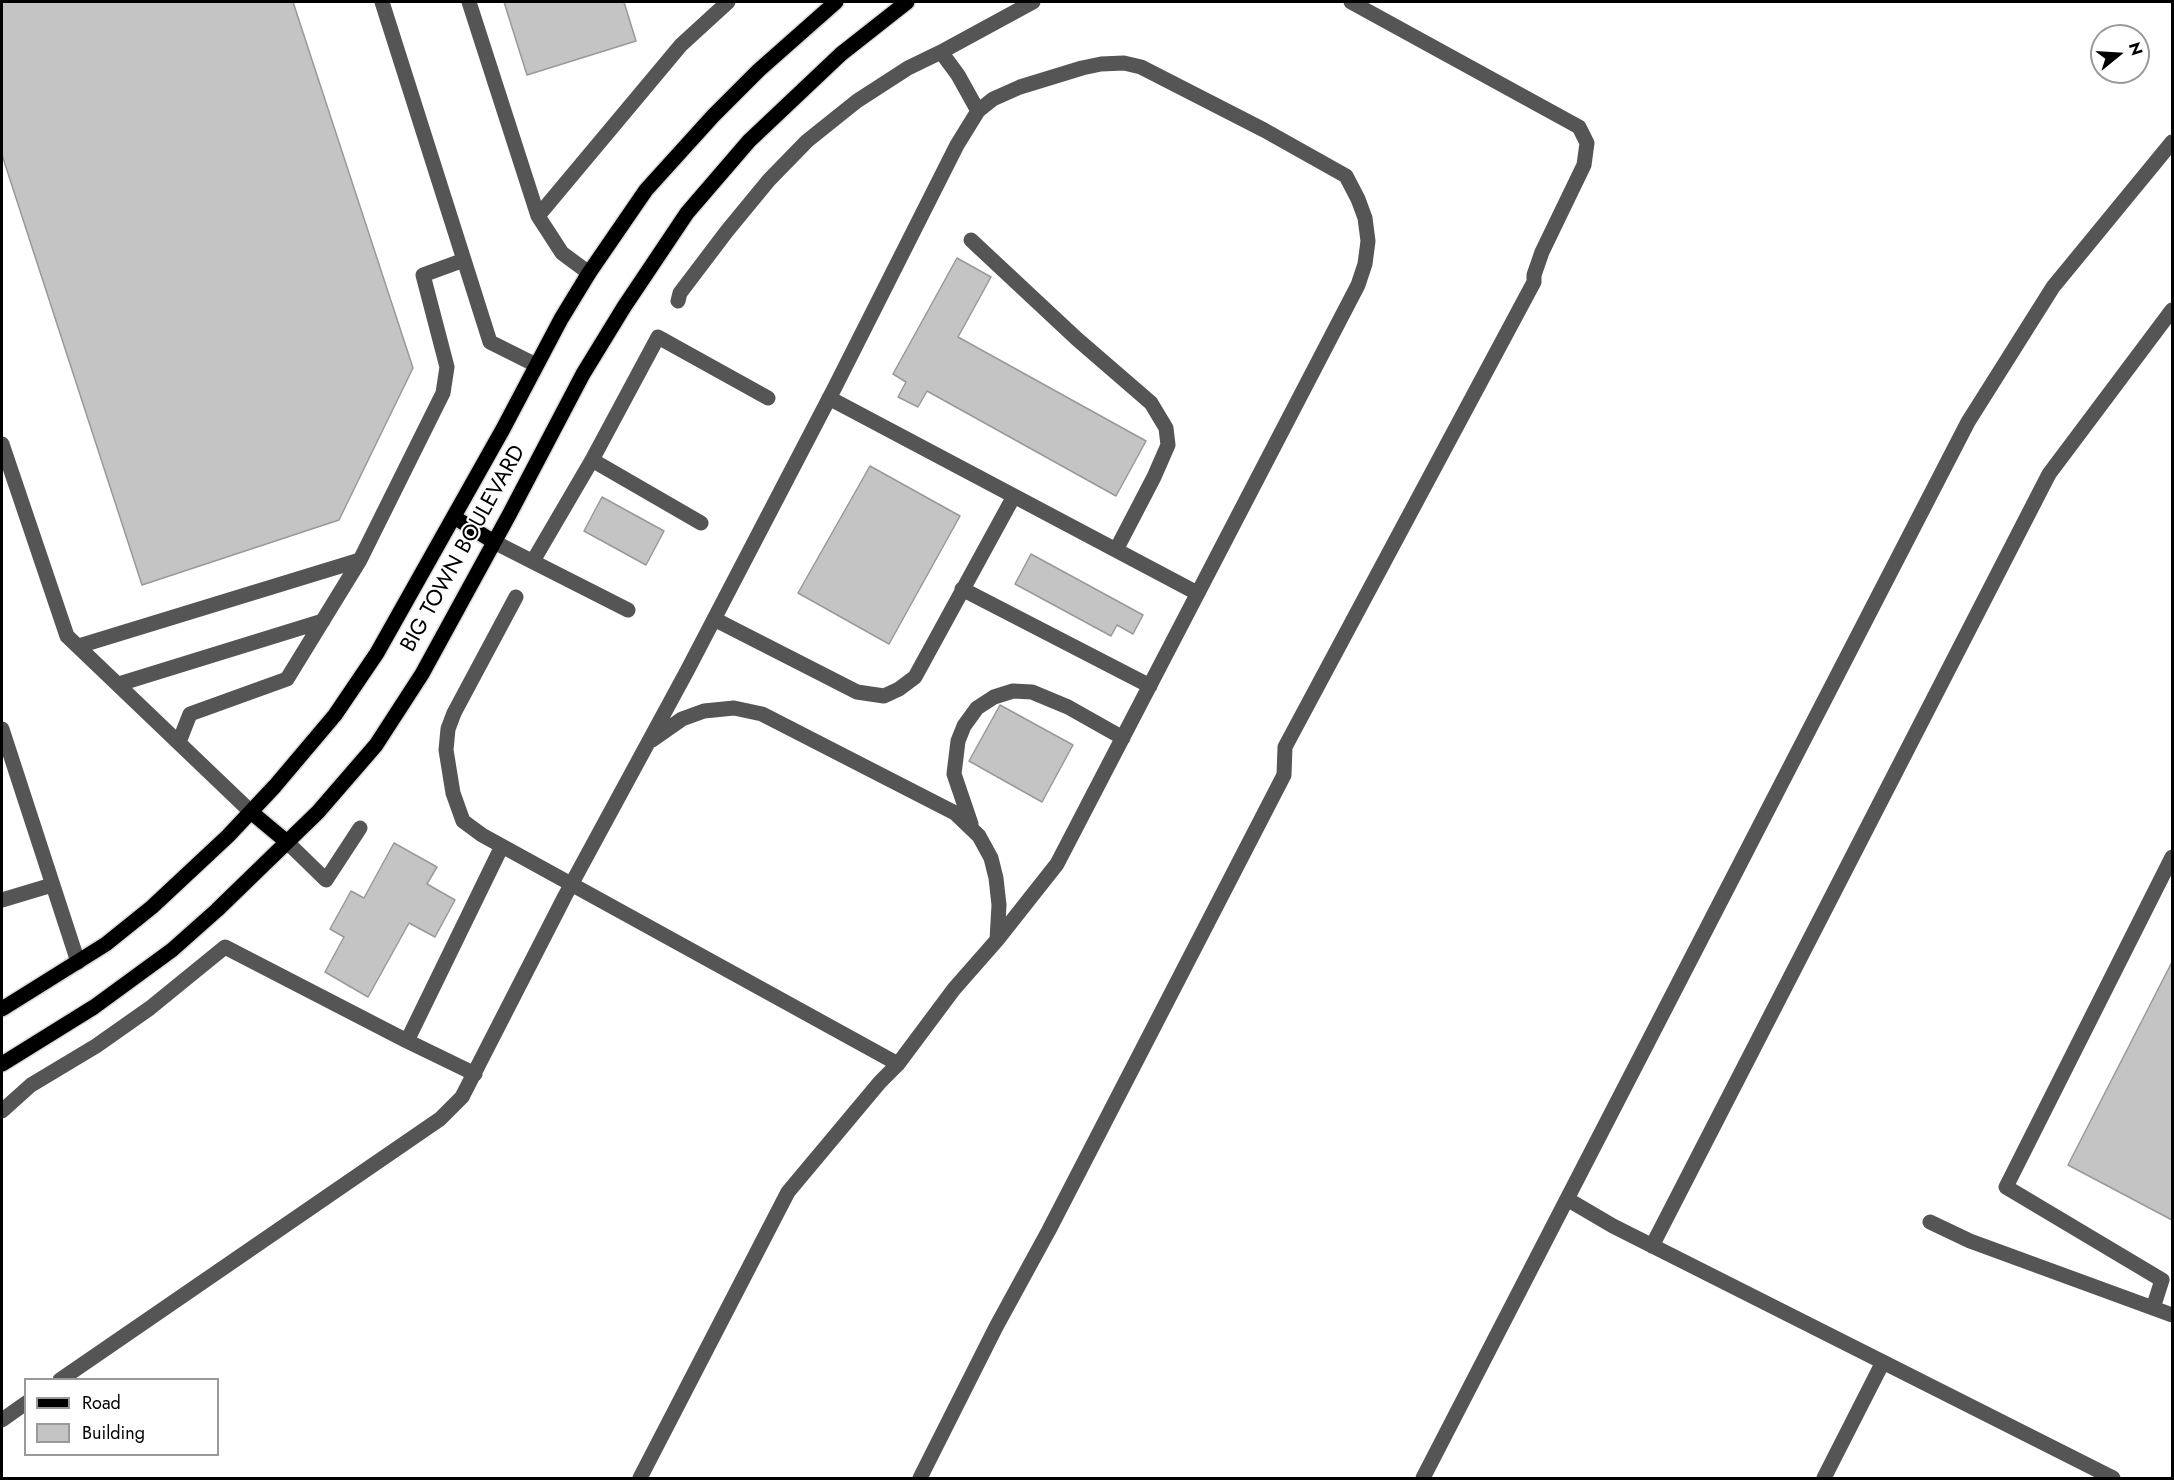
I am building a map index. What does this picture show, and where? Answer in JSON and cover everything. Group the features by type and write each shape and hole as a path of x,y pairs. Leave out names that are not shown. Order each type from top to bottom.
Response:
{"main road":[{"name":"BIG TOWN BOULEVARD","path":"2,1009 106,944 152,907 251,812 335,715 378,653 589,273 646,190 713,116 759,70 836,2"},
{"name":"BIG TOWN BOULEVARD","path":"2,1064 94,1007 172,950 217,910 318,812 357,764 376,745 422,674 583,374 624,307 687,213 749,141 840,54 900,4"},
{"path":"454,518 494,542"},
{"path":"251,812 287,842"}],"lane":[{"path":"382,2 490,342 536,365"},
{"path":"469,2 538,216 562,253 589,273"},
{"path":"538,216 681,45 728,2"},
{"path":"678,301 680,293 727,231 769,180 807,141 857,100 908,68 1033,2"},
{"path":"920,1479 996,1327 1049,1230 1284,776 1285,747 1534,282 1534,275 1542,252 1584,165 1587,143 1579,127 1351,2"},
{"path":"941,52 958,75 978,111"},
{"path":"63,1378 440,1119 462,1097 572,883 714,619 829,398 957,145 978,111 993,99 1020,87 1082,68 1124,63 1142,67 1264,130 1346,176 1365,218 1368,241 1365,264 1358,285 1057,864 997,940 954,989 898,1064 880,1082 788,1192 640,1479"},
{"path":"1423,1479 1968,422 2053,287 2172,142"},
{"path":"971,240 1077,339 1151,403 1166,428 1168,445 1116,550"},
{"path":"179,742 190,714 287,679 360,560 443,393 447,367 423,274 464,260"},
{"path":"1652,1246 2049,474 2172,310"},
{"path":"533,561 592,460 658,337 768,398"},
{"path":"829,398 1197,593"},
{"path":"2,444 67,636 251,812"},
{"path":"592,460 702,523"},
{"path":"714,619 856,692 884,696 899,689 915,677 1014,496"},
{"path":"494,542 628,610"},
{"path":"79,646 360,560"},
{"path":"962,589 1150,686"},
{"path":"516,597 454,713 448,729 446,750 453,793 464,821 482,835 898,1064"},
{"path":"119,684 323,621"},
{"path":"973,830 954,774 958,741 964,726 977,708 994,697 1013,691 1032,692 1068,706 1123,738"},
{"path":"648,742 682,719 704,711 734,708 762,714 955,813 973,830 991,858 999,905 997,940"},
{"path":"2,729 78,962"},
{"path":"287,842 326,880 360,828"},
{"path":"407,1041 502,846"},
{"path":"2153,1308 2162,1280 2006,1187 2172,856"},
{"path":"2,900 52,885"},
{"path":"2,1111 31,1085 96,1046 150,1008 225,946 475,1074"},
{"path":"1567,1199 1613,1226 2113,1479"},
{"path":"1930,1222 1970,1241 2172,1315"},
{"path":"1824,1479 1883,1362"},
{"path":"2,1420 24,1404"}],"building":[{"path":"2,2 293,2 413,368 339,520 142,585 2,155"},
{"path":"504,2 624,2 636,41 527,75"},
{"path":"957,258 991,277 958,337 1146,441 1116,496 927,391 918,407 898,397 906,382 893,374"},
{"path":"870,466 960,516 889,644 798,593"},
{"path":"602,497 664,531 646,565 584,531"},
{"path":"1031,554 1143,615 1133,634 1117,625 1111,636 1015,584"},
{"path":"1000,705 1073,745 1042,802 969,761"},
{"path":"394,843 437,867 427,884 455,900 435,937 409,923 368,997 325,972 344,937 330,929 351,891 364,898"},
{"path":"2172,962 2172,1220 2068,1165"}]}
